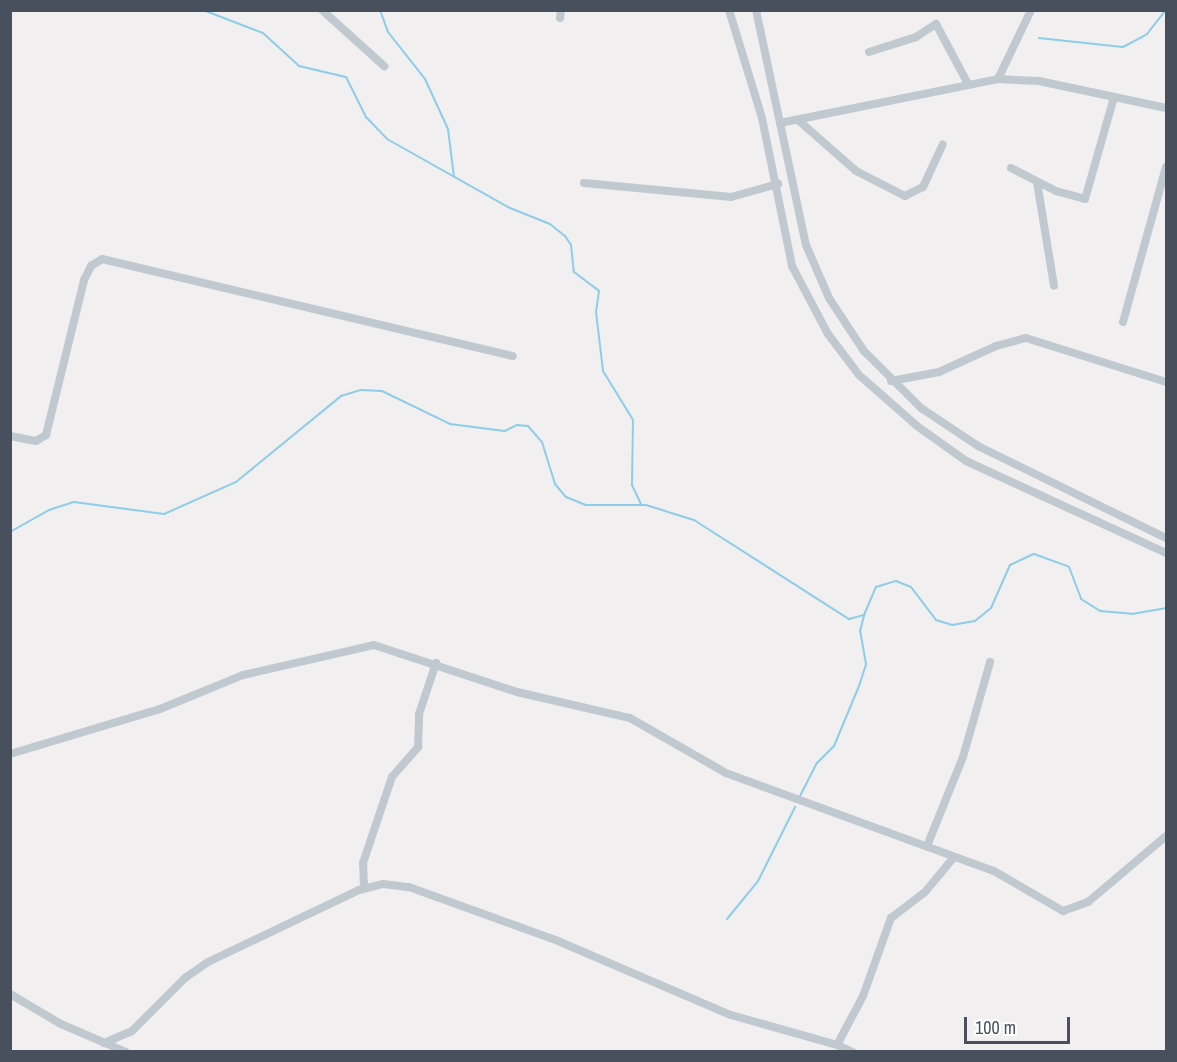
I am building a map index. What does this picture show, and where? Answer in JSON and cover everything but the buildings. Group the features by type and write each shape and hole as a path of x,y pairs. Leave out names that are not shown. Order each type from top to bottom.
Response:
{"street":[{"path":"322,10 384,66"},
{"path":"729,10 778,184 789,252 799,281 828,334 879,394 981,469 1167,553"},
{"path":"756,10 780,123 816,272 849,331 891,381 949,428 1011,465 1167,538"},
{"path":"998,79 1031,10"},
{"path":"869,52 916,37 936,24 968,84"},
{"path":"780,123 998,79 1039,81 1167,108"},
{"path":"1011,168 1079,201 1088,196 1114,97"},
{"path":"798,120 856,171 905,196 923,187 943,144"},
{"path":"1123,322 1167,167"},
{"path":"1037,182 1054,286"},
{"path":"584,183 731,197 778,184"},
{"path":"10,436 36,441 46,435 84,280 91,266 102,259 513,356"},
{"path":"891,381 939,372 996,346 1026,338 1167,382"},
{"path":"10,754 160,709 243,675 361,645 436,663 518,692 630,718 726,773 994,872 1051,907 1068,911 1088,902 1167,836"},
{"path":"927,846 963,757 990,662"},
{"path":"364,888 363,863 392,777 418,747 419,714 436,663"},
{"path":"837,1045 863,996 891,918 925,892 954,857"},
{"path":"104,1043 132,1031 194,970 364,888 409,887 599,956 623,972 723,1012 837,1045 853,1052"},
{"path":"10,994 126,1052"}],"waterway":[{"path":"203,10 263,33 299,66 346,77 366,117 387,139 510,208 550,224 565,236 571,245 574,272 599,291 596,312 603,371 633,420 632,485 641,504"},
{"path":"380,10 388,32 425,79 448,129 454,177"},
{"path":"1039,38 1123,47 1147,34 1166,10"},
{"path":"10,532 49,510 74,502 164,514 236,482 341,396 361,390 382,391 450,424 505,431 517,425 528,426 542,442 555,484 566,497 586,505 646,505 694,520 849,619 864,615 876,587 896,581 911,587 936,620 952,625 975,621 991,608 1010,565 1034,554 1069,567 1081,599 1100,611 1132,614 1166,608"},
{"path":"799,798 817,763 834,746 859,686 866,664 860,631 864,616"},
{"path":"727,919 758,881 795,807"}]}
